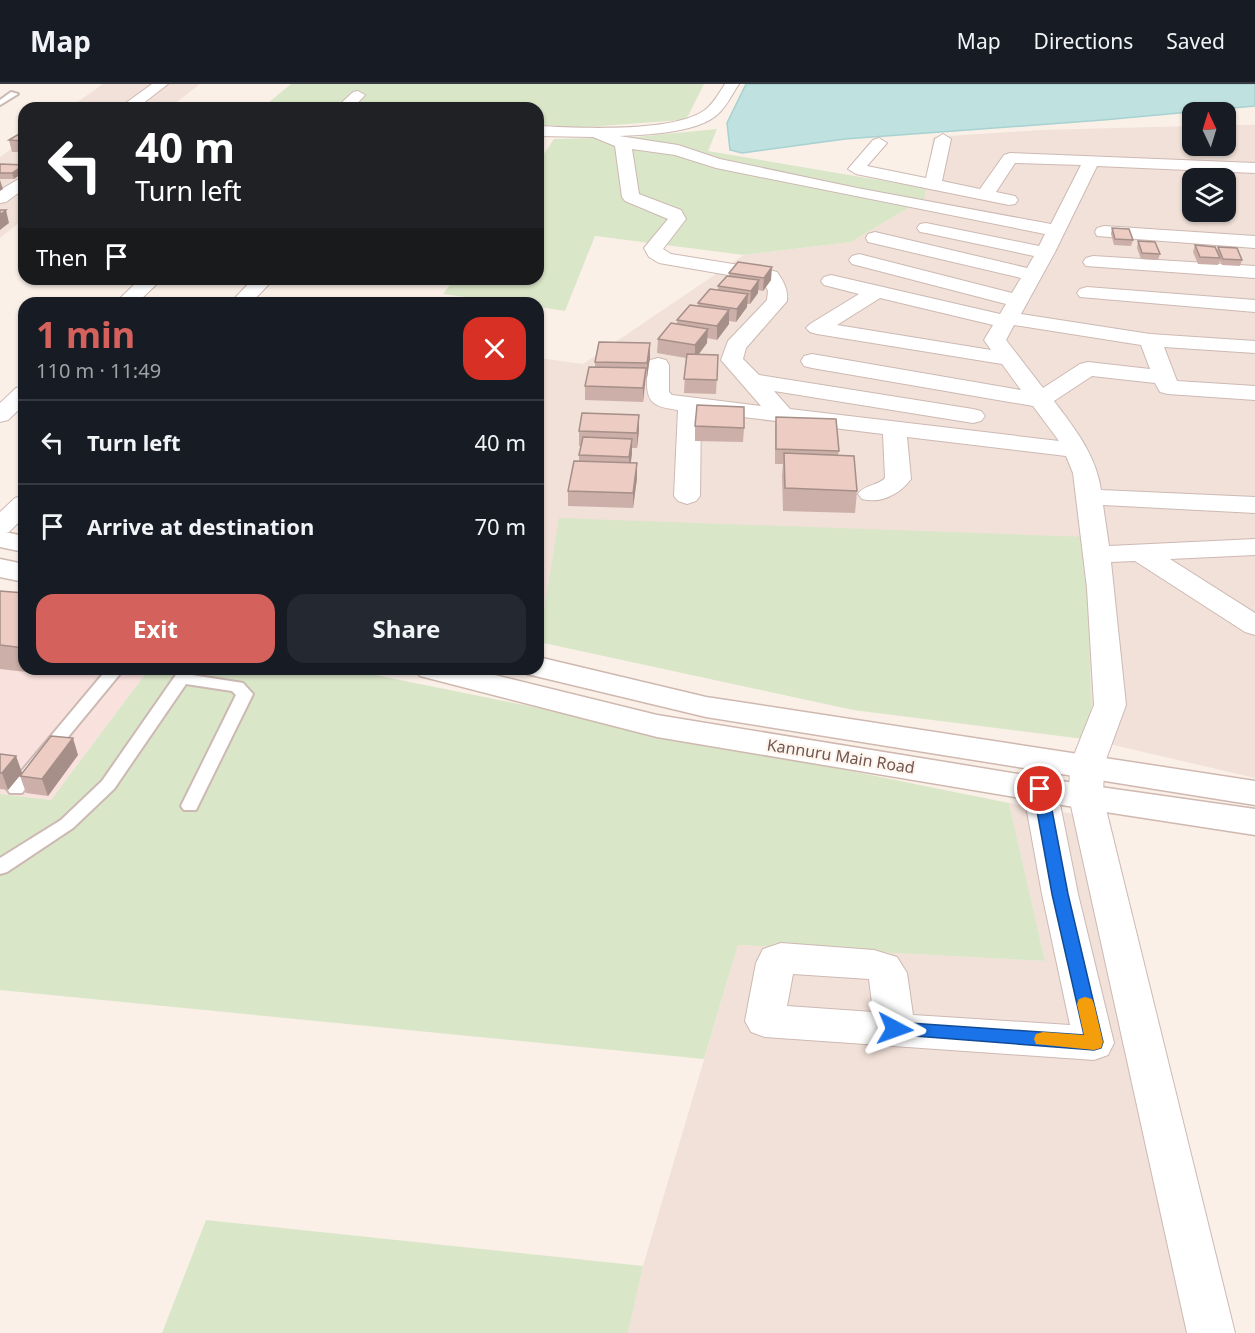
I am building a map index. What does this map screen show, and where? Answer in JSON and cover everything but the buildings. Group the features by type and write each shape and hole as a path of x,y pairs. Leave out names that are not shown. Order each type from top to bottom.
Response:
{"main road":[{"path":"0,538 18,542"},
{"path":"0,568 18,572"},
{"path":"544,668 706,707 862,733 1086,781 1255,793"},
{"name":"Kannuru Main Road","path":"455,675 657,726 1040,789 1086,781 1255,822"}],"street":[{"path":"136,102 161,84"},
{"path":"544,131 596,132 686,125 711,113 732,84"},
{"path":"350,102 358,95"},
{"path":"596,132 623,143 678,150 716,164 857,194 1056,231"},
{"path":"933,185 943,139"},
{"path":"623,143 631,197 675,214 676,219 653,248 656,253 666,259 770,276 778,291 777,301 736,346 732,360 781,413"},
{"path":"879,143 856,169 1031,205"},
{"path":"984,195 1010,158 1255,168"},
{"path":"1090,161 1060,211 1056,231 1039,264 995,340 1069,440 1086,473 1110,705 1086,781 1211,1333"},
{"path":"0,198 18,185"},
{"path":"923,227 1039,264"},
{"path":"1104,232 1254,245"},
{"path":"875,238 1039,264"},
{"path":"860,260 1011,314"},
{"path":"1093,262 1255,272"},
{"path":"831,281 876,292 1150,340 1255,347"},
{"path":"132,297 145,285"},
{"path":"246,297 258,285"},
{"path":"876,292 817,328 1010,359"},
{"path":"1087,293 1255,306"},
{"path":"1150,340 1168,387 1255,393"},
{"path":"812,361 1040,400 1088,369 1164,377"},
{"path":"658,365 658,394 665,401 894,427 1069,440"},
{"path":"751,381 1069,440"},
{"path":"0,415 18,398"},
{"path":"687,496 690,404"},
{"path":"871,494 891,487 898,478 894,427"},
{"path":"1089,497 1255,505"},
{"path":"0,526 18,509"},
{"path":"1096,555 1255,547"},
{"path":"1141,553 1255,626"},
{"path":"895,1029 1094,1042 1060,894 1040,789"}],"lane":[{"path":"0,103 14,94"},
{"path":"16,789 111,675"},
{"path":"0,867 67,824 108,785 184,675"},
{"path":"189,675 237,687 245,694 189,806"}],"shaded area":[{"path":"103,84 200,84 177,102 78,102"},
{"path":"1236,125 1255,125 1255,778 1092,740 1087,537 544,636 544,359 583,364 744,255 851,242 925,198 933,137 1042,130 1182,126 1182,156 1236,156"},
{"path":"18,144 18,224 0,238 0,157"},
{"path":"0,594 18,650 18,675 145,675 51,800 0,794"},
{"path":"1009,803 1110,820 1230,1333 628,1333 643,1266 738,945 1045,961"}],"green space":[{"path":"291,84 704,84 688,116 682,120 588,127 544,125 544,102 269,102"},
{"path":"717,129 708,151 926,188 925,198 851,242 744,255 595,236 565,311 544,308 544,297 465,297 443,294 450,285 544,285 544,154 554,139 636,137"},
{"path":"559,518 1087,537 1092,740 853,710 544,643 544,611"},
{"path":"145,675 376,675 1009,803 1045,961 738,945 704,1059 0,990 0,794 51,800"},
{"path":"206,1220 643,1266 628,1333 162,1333"}],"water":[{"path":"746,84 1255,84 1255,106 1236,108 1236,102 1182,102 1182,113 845,139 742,153 730,150 727,123"}],"slow traffic":[{"path":"1043,1039 1094,1042 1085,1004"}],"route":[{"path":"895,1029 1094,1042 1060,894 1040,789"}]}
